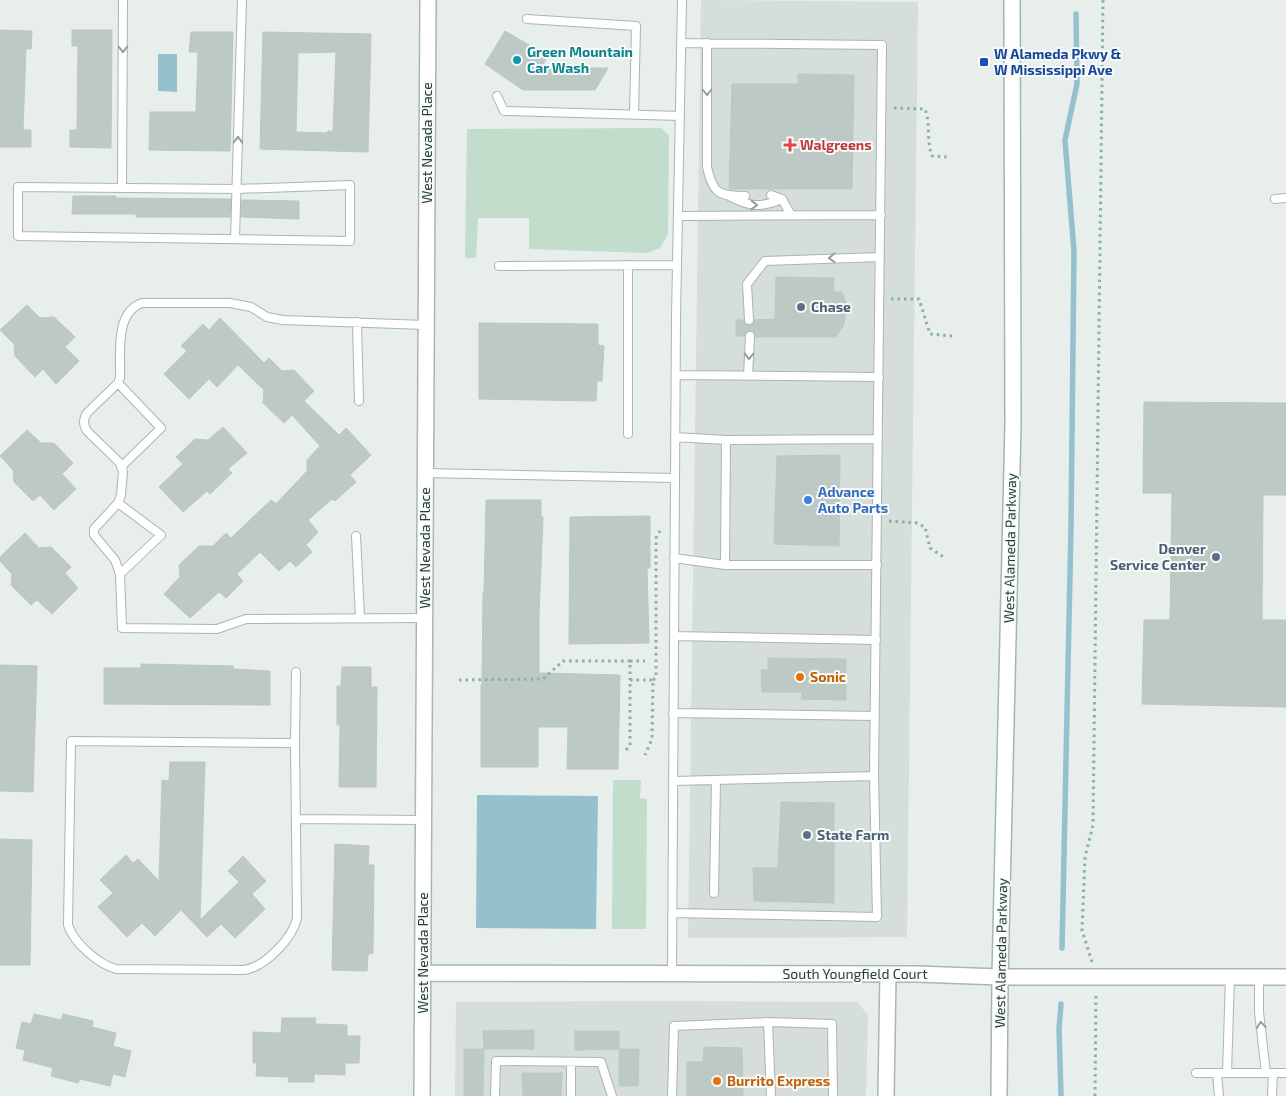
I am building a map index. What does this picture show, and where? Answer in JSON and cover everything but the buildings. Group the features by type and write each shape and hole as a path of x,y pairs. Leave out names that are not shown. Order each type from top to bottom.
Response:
{"street":[{"name":"West Nevada Place","path":"422,1096 428,0"},
{"name":"West Alameda Parkway","path":"999,1096 1000,977 1014,424 1012,0"},
{"name":"South Youngfield Court","path":"423,973 888,974 1096,978 1286,977"},
{"path":"886,1096 888,974"}],"lane":[{"path":"122,187 123,0"},
{"path":"235,240 242,0"},
{"path":"672,974 675,437 682,0"},
{"path":"527,19 636,26 634,115"},
{"path":"672,913 877,917 874,776 882,45 681,43"},
{"path":"708,43 707,167 710,180 717,192 746,205 770,204 782,199"},
{"path":"497,96 504,111 680,116"},
{"path":"350,185 350,241 18,236 18,187 237,189 350,185"},
{"path":"771,195 782,199 791,215"},
{"path":"727,196 745,196"},
{"path":"1275,199 1286,198"},
{"path":"678,216 881,215"},
{"path":"749,320 746,284 765,261 880,257"},
{"path":"628,265 628,434"},
{"path":"499,266 677,265"},
{"path":"425,618 251,619 217,629 122,628 120,574 115,560 94,535 94,529 118,503 122,484 122,466 83,425 87,413 120,378 124,322 129,312 136,305 142,303 230,303 255,309 267,317 275,319 426,325"},
{"path":"357,322 359,401"},
{"path":"748,376 750,336"},
{"path":"676,375 879,377"},
{"path":"118,382 161,428 122,466"},
{"path":"675,437 726,440 878,439"},
{"path":"726,440 726,565"},
{"path":"426,473 675,478"},
{"path":"118,503 161,535 120,574"},
{"path":"356,536 360,618"},
{"path":"674,558 726,565 877,565"},
{"path":"674,636 876,640"},
{"path":"296,672 296,743 296,819 296,924 289,937 258,966 244,970 116,969 97,961 76,939 69,928 71,740 296,743"},
{"path":"674,713 875,716"},
{"path":"673,781 874,776"},
{"path":"714,892 716,780"},
{"path":"296,819 424,820"},
{"path":"1227,1073 1230,977"},
{"path":"1259,977 1259,1012 1272,1096"},
{"path":"768,1022 771,1096"},
{"path":"672,1096 674,1026 768,1022 832,1024 833,1096"},
{"path":"495,1096 496,1061 601,1062 612,1096"},
{"path":"571,1062 571,1096"},
{"path":"1196,1073 1286,1073"},
{"path":"1217,1073 1219,1096"}],"path":[{"path":"1095,1096 1096,978 1082,930 1085,856 1093,825 1103,0"},
{"path":"881,108 925,108 929,118 929,150 932,156 948,157"},
{"path":"880,299 919,299 930,334 952,336"},
{"path":"877,520 917,523 925,527 930,548 945,558"},
{"path":"645,755 652,739 653,680 656,678 656,538 664,523"},
{"path":"459,680 543,679 563,661 646,661"},
{"path":"626,750 630,745 630,662"},
{"path":"630,680 653,680"}],"shaded area":[{"path":"701,0 918,2 907,937 688,938"},
{"path":"456,1002 858,1002 868,1016 866,1096 455,1096"}],"green space":[{"path":"661,128 669,135 668,234 660,248 647,253 529,249 529,218 478,218 476,258 465,258 467,129"},
{"path":"613,780 641,780 640,798 647,799 646,929 612,929"}],"water":[{"path":"158,54 177,54 177,92 158,91"},
{"path":"477,795 598,796 596,929 476,928"}],"waterway":[{"path":"1062,948 1071,526 1074,251 1065,140 1077,84 1076,14"},
{"path":"1061,1004 1059,1029 1061,1096"}],"place":[{"name":"Green Mountain Car Wash","path":"517,60"},
{"name":"W Alameda Pkwy & W Mississippi Ave","path":"984,62"},
{"name":"Walgreens","path":"790,145"},
{"name":"Chase","path":"801,307"},
{"name":"Advance Auto Parts","path":"808,500"},
{"name":"Denver Service Center","path":"1216,557"},
{"name":"Sonic","path":"800,677"},
{"name":"State Farm","path":"807,835"},
{"name":"Burrito Express","path":"717,1081"}]}
